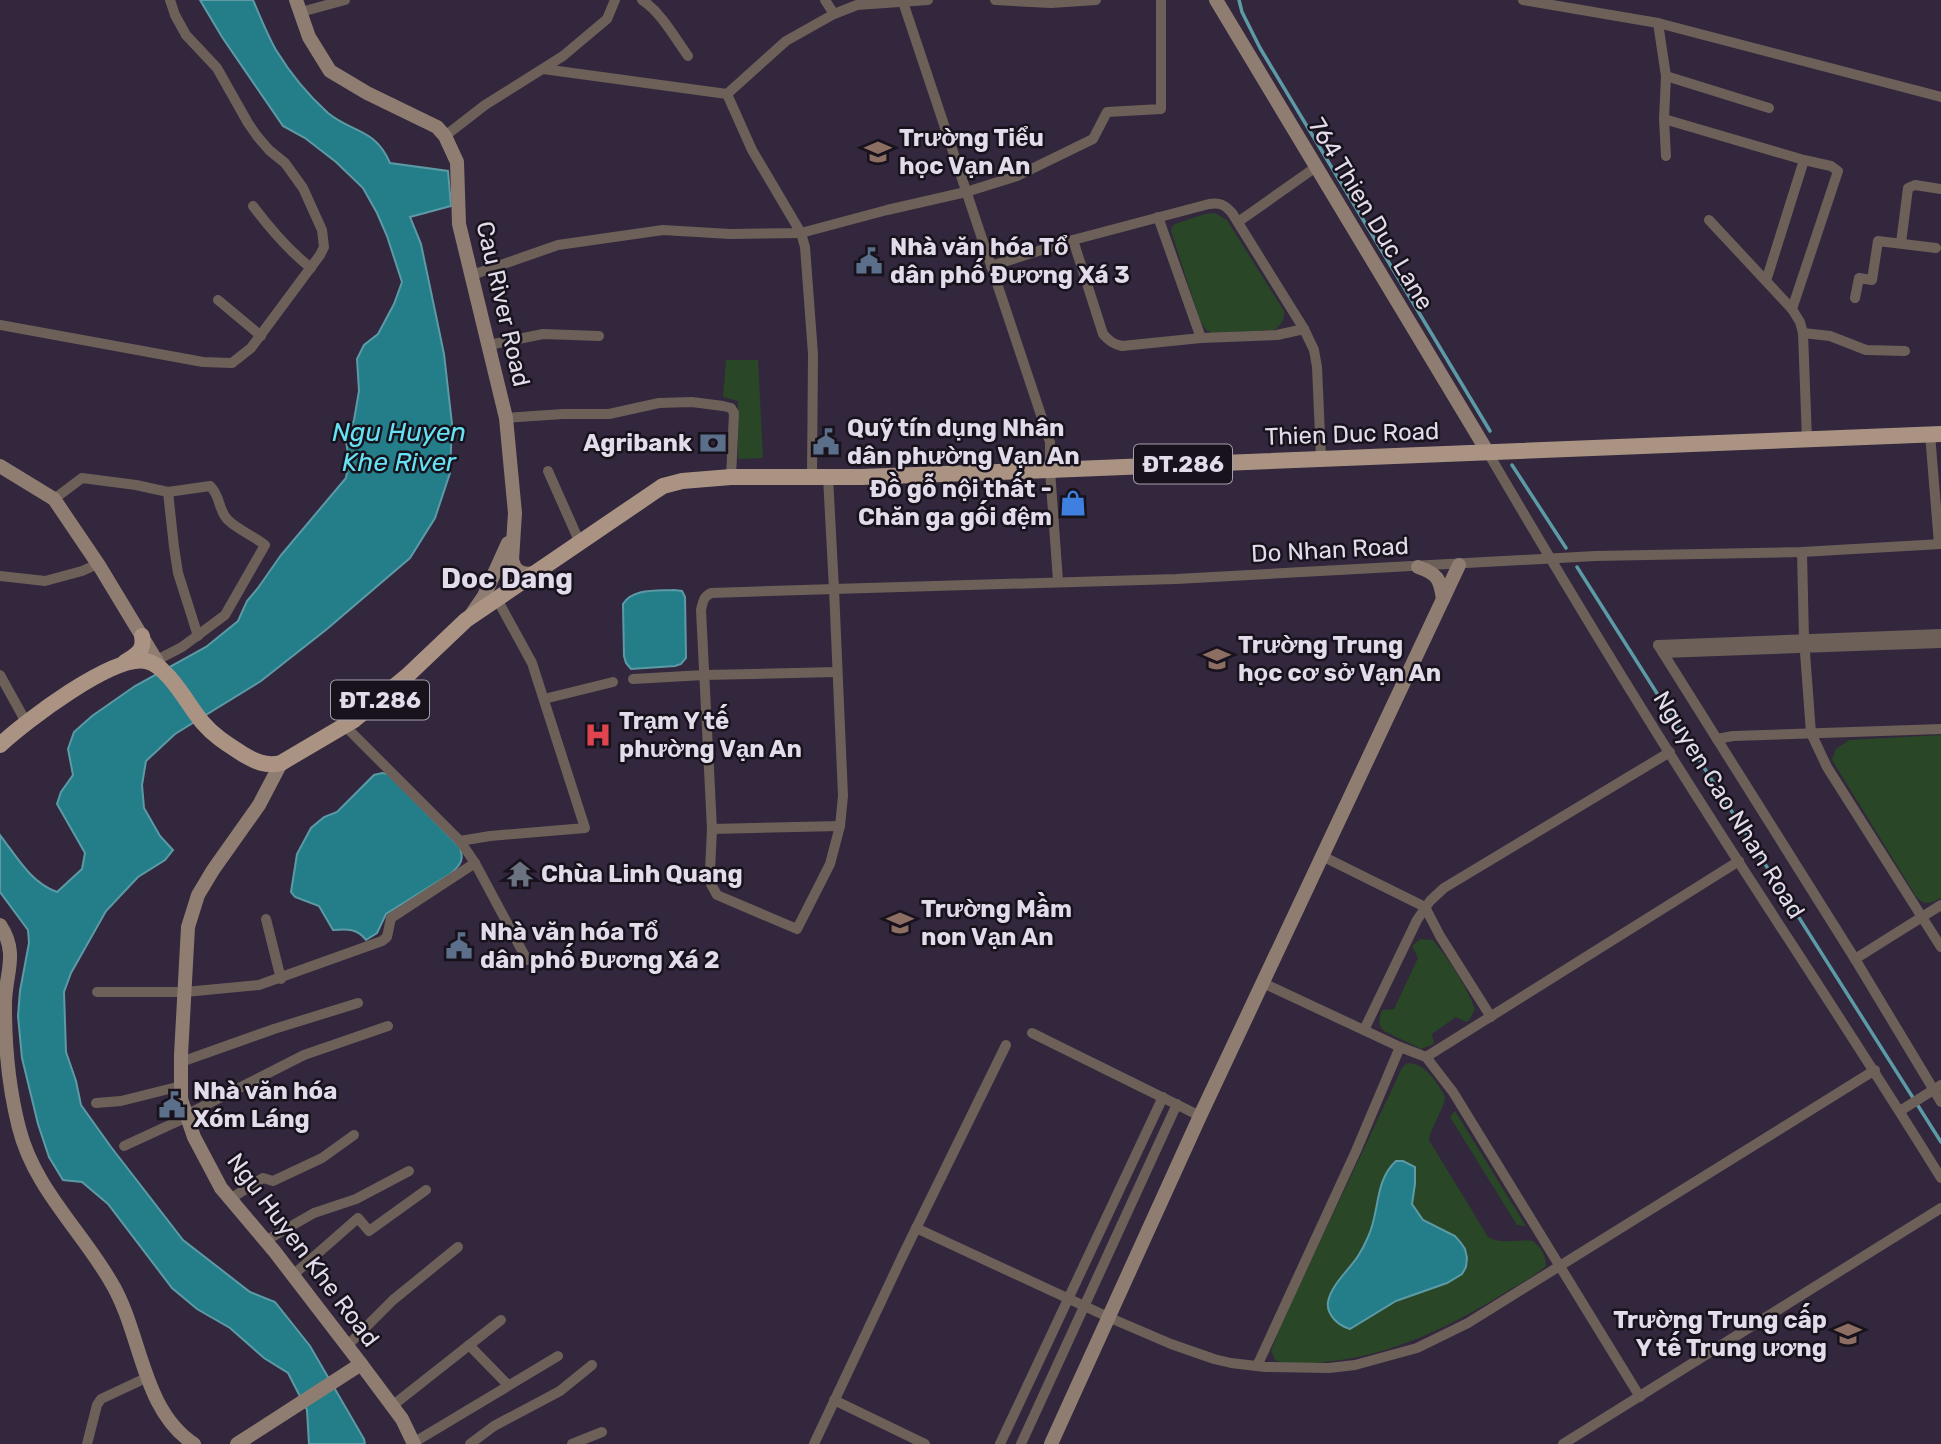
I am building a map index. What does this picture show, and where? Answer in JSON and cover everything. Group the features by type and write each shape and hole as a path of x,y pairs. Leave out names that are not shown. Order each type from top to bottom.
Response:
{"main road":[{"name":"Thien Duc Road","path":"281,763 377,702 466,620 663,486 682,481 731,477 1050,470 1935,434"},
{"path":"0,744 26,722 141,649 142,636"},
{"path":"122,663 144,661 159,664 215,736 253,760 269,765 281,763"}],"street":[{"path":"0,325 203,362 232,363 261,336 324,247 316,213 303,188 285,163 257,136 217,68 186,35 170,0"},
{"path":"345,0 298,6 309,37 330,71 367,93 430,122 445,136 485,105 563,57 607,19 615,0"},
{"path":"642,0 662,21 688,56"},
{"path":"825,0 834,14"},
{"path":"543,69 727,94 786,41 834,14 856,5 928,0"},
{"path":"995,0 1051,3 1096,0"},
{"path":"472,275 558,245 663,230 730,234 802,233 966,192 1017,176 1093,139 1107,112 1161,109 1161,0"},
{"name":"764 Thien Duc Lane","path":"1216,0 1487,451"},
{"path":"1523,0 1658,23 1941,97"},
{"path":"907,1 966,192 1046,429 1050,451 1058,581"},
{"path":"1658,23 1666,76 1666,156"},
{"path":"1666,76 1769,108"},
{"path":"704,675 712,829 710,871 713,890 717,895 797,929 830,864 840,825 843,796 834,590 820,477 802,233 752,150 727,94"},
{"path":"1664,119 1831,166 1838,171 1792,309"},
{"name":"Cau River Road","path":"445,136 457,163 458,224 506,418 514,505 511,556 513,564 522,574 535,573"},
{"path":"1766,281 1804,160"},
{"path":"1238,222 1316,167"},
{"path":"1901,243 1908,188 1915,185 1941,189"},
{"path":"991,266 1158,217 1218,203 1225,206 1233,213 1314,350 1321,458"},
{"path":"253,206 274,234 311,268"},
{"path":"1158,217 1201,338"},
{"path":"1709,220 1792,309 1800,322 1803,333 1807,440"},
{"path":"1073,240 1099,323 1109,341 1122,346 1201,338 1277,335 1304,329"},
{"path":"1855,298 1859,278 1872,280 1878,242 1936,248"},
{"path":"218,300 261,336"},
{"path":"1803,333 1830,336 1866,350 1905,351"},
{"path":"489,345 542,334 599,336"},
{"path":"506,418 609,414 659,403 692,402 731,408 734,413 731,477"},
{"path":"1935,434 1940,544"},
{"name":"Nguyen Cao Nhan Road","path":"1487,451 1550,558 1739,861 1875,1070 1904,1109 1941,1178"},
{"path":"0,466 54,499 98,564 159,664 225,615 265,545 226,519 220,501 210,486 168,492 82,478 54,499"},
{"path":"548,471 580,543"},
{"path":"168,492 178,573 198,636"},
{"name":"Cau River Road","path":"466,620 484,596 514,528"},
{"name":"Do Nhan Road","path":"704,675 701,610 706,595 711,593 1176,579 1550,558 1802,552 1940,544"},
{"path":"1802,552 1804,644 1811,733 1827,767 1941,947"},
{"path":"0,576 45,582 98,564"},
{"path":"1051,1444 1200,1116 1459,565"},
{"path":"1419,567 1437,577 1443,599"},
{"path":"460,841 585,828 532,663 498,599"},
{"path":"1804,644 1941,635"},
{"path":"1941,643 1660,649 1941,1102"},
{"path":"633,679 837,672"},
{"path":"0,675 26,722"},
{"path":"544,699 613,682"},
{"path":"344,725 460,841 475,863 527,960"},
{"path":"1717,739 1733,736 1941,729"},
{"path":"1364,1030 1417,920 1425,907 1444,888 1670,752"},
{"name":"Ngu Huyen Khe Road","path":"281,763 258,805 198,895 188,927 181,1100 194,1138 221,1188 347,1346 356,1367 402,1419 414,1443"},
{"path":"712,829 840,825"},
{"path":"1322,856 1425,907 1490,1017"},
{"path":"1426,1057 1739,861"},
{"path":"97,992 185,992 259,985 281,979 382,941 387,937 391,918 475,863"},
{"path":"1854,958 1941,905"},
{"path":"266,919 281,979"},
{"path":"0,925 8,936 11,954 4,1004 10,1076 19,1128 36,1172 112,1282 133,1329 160,1408 179,1434 194,1444"},
{"path":"1263,983 1426,1057 1453,1092 1640,1397"},
{"path":"181,1062 358,1003"},
{"path":"124,1146 304,1055 388,1026"},
{"path":"1032,1033 1200,1116"},
{"path":"814,1444 1006,1045"},
{"path":"1257,1366 1351,1163 1400,1047"},
{"path":"916,1228 1108,1317 1214,1359 1257,1366 1298,1368 1355,1365 1405,1352 1468,1323 1875,1070"},
{"path":"96,1103 121,1101 181,1086"},
{"path":"1904,1109 1935,1089"},
{"path":"1000,1444 1163,1097"},
{"path":"1021,1444 1177,1104"},
{"path":"230,1199 263,1178 273,1181 323,1158 354,1135"},
{"path":"265,1241 314,1213 356,1199 410,1171"},
{"path":"293,1275 358,1218 369,1231 426,1189"},
{"path":"1563,1444 1941,1208"},
{"path":"347,1346 393,1300 458,1247"},
{"path":"392,1406 501,1320"},
{"path":"469,1345 508,1385"},
{"path":"414,1443 558,1356"},
{"path":"470,1444 494,1426 560,1391 592,1365"},
{"path":"237,1444 356,1367"},
{"path":"88,1444 97,1405 101,1399 148,1377"},
{"path":"834,1400 925,1444"},
{"path":"572,1444 602,1432"}],"shaded area":[{"path":"1215,213 1227,220 1284,311 1282,322 1274,330 1212,333 1206,330 1200,321 1171,231 1175,224"},
{"path":"726,360 758,360 763,458 738,459 738,401 723,397"},
{"path":"1941,735 1941,898 1924,903 1917,898 1832,760 1836,749 1849,740"},
{"path":"1420,939 1433,940 1457,973 1475,1009 1466,1022 1456,1017 1432,1034 1434,1044 1421,1049 1384,1031 1379,1021 1382,1010 1394,1009 1418,958 1412,946"},
{"path":"1407,1063 1418,1065 1427,1071 1444,1095 1429,1140 1488,1237 1504,1241 1533,1241 1542,1252 1546,1266 1466,1316 1397,1346 1349,1359 1318,1363 1293,1364 1275,1360 1271,1351 1282,1322 1402,1068"},
{"path":"1455,1111 1526,1226 1517,1225 1450,1117"}],"water":[{"name":"Ngu Huyen Khe River","path":"200,0 253,0 281,59 306,91 328,113 370,137 390,163 448,171 451,206 410,217 421,244 444,354 452,424 450,473 435,518 410,558 261,681 175,734 146,761 142,785 144,808 160,836 173,850 165,860 138,877 106,911 71,973 64,992 66,1052 81,1105 111,1147 183,1240 250,1292 275,1302 310,1346 365,1444 309,1444 307,1410 288,1373 264,1358 230,1328 197,1309 172,1288 108,1204 82,1182 63,1180 49,1157 22,1058 18,1016 29,943 28,930 0,892 0,835 32,876 57,892 82,869 85,853 57,804 61,792 73,775 68,749 74,732 135,686 206,647 238,621 247,601 281,555 346,478 349,460 346,441 354,420 359,391 357,359 364,345 378,334 402,282 387,236 363,188 336,162 305,138 283,126"},
{"path":"682,591 685,597 686,658 675,666 631,669 624,656 623,604 639,593"},
{"path":"388,774 459,846 462,858 450,874 386,914 377,933 366,940 355,931 333,930 319,906 295,897 291,892 297,854 311,828 324,817 337,812 374,775"},
{"path":"1396,1161 1403,1161 1415,1167 1412,1204 1423,1220 1455,1236 1461,1243 1467,1258 1466,1267 1462,1274 1447,1283 1396,1301 1350,1329 1334,1319 1328,1302 1336,1284 1365,1245 1384,1178"}],"waterway":[{"path":"1239,0 1260,48 1490,431"},
{"path":"1512,465 1566,548"},
{"path":"1577,567 1941,1142"}],"place":[{"name":"Trường Tiểu học Vạn An","path":"878,152"},
{"name":"Nhà văn hóa Tổ dân phố Đương Xá 3","path":"869,261"},
{"name":"Quỹ tín dụng Nhân dân phường Vạn An","path":"826,442"},
{"name":"Agribank","path":"713,443"},
{"name":"Đồ gỗ nội thất - Chăn ga gối đệm","path":"1073,503"},
{"name":"Trường Trung học cơ sở Vạn An","path":"1217,659"},
{"name":"Trạm Y tế phường Vạn An","path":"598,735"},
{"name":"Chùa Linh Quang","path":"520,874"},
{"name":"Trường Mầm non Vạn An","path":"900,923"},
{"name":"Nhà văn hóa Tổ dân phố Đương Xá 2","path":"459,946"},
{"name":"Nhà văn hóa Xóm Láng","path":"172,1105"},
{"name":"Trường Trung cấp Y tế Trung ương","path":"1848,1334"}],"district":[{"name":"Doc Dang","path":"507,578"}]}
